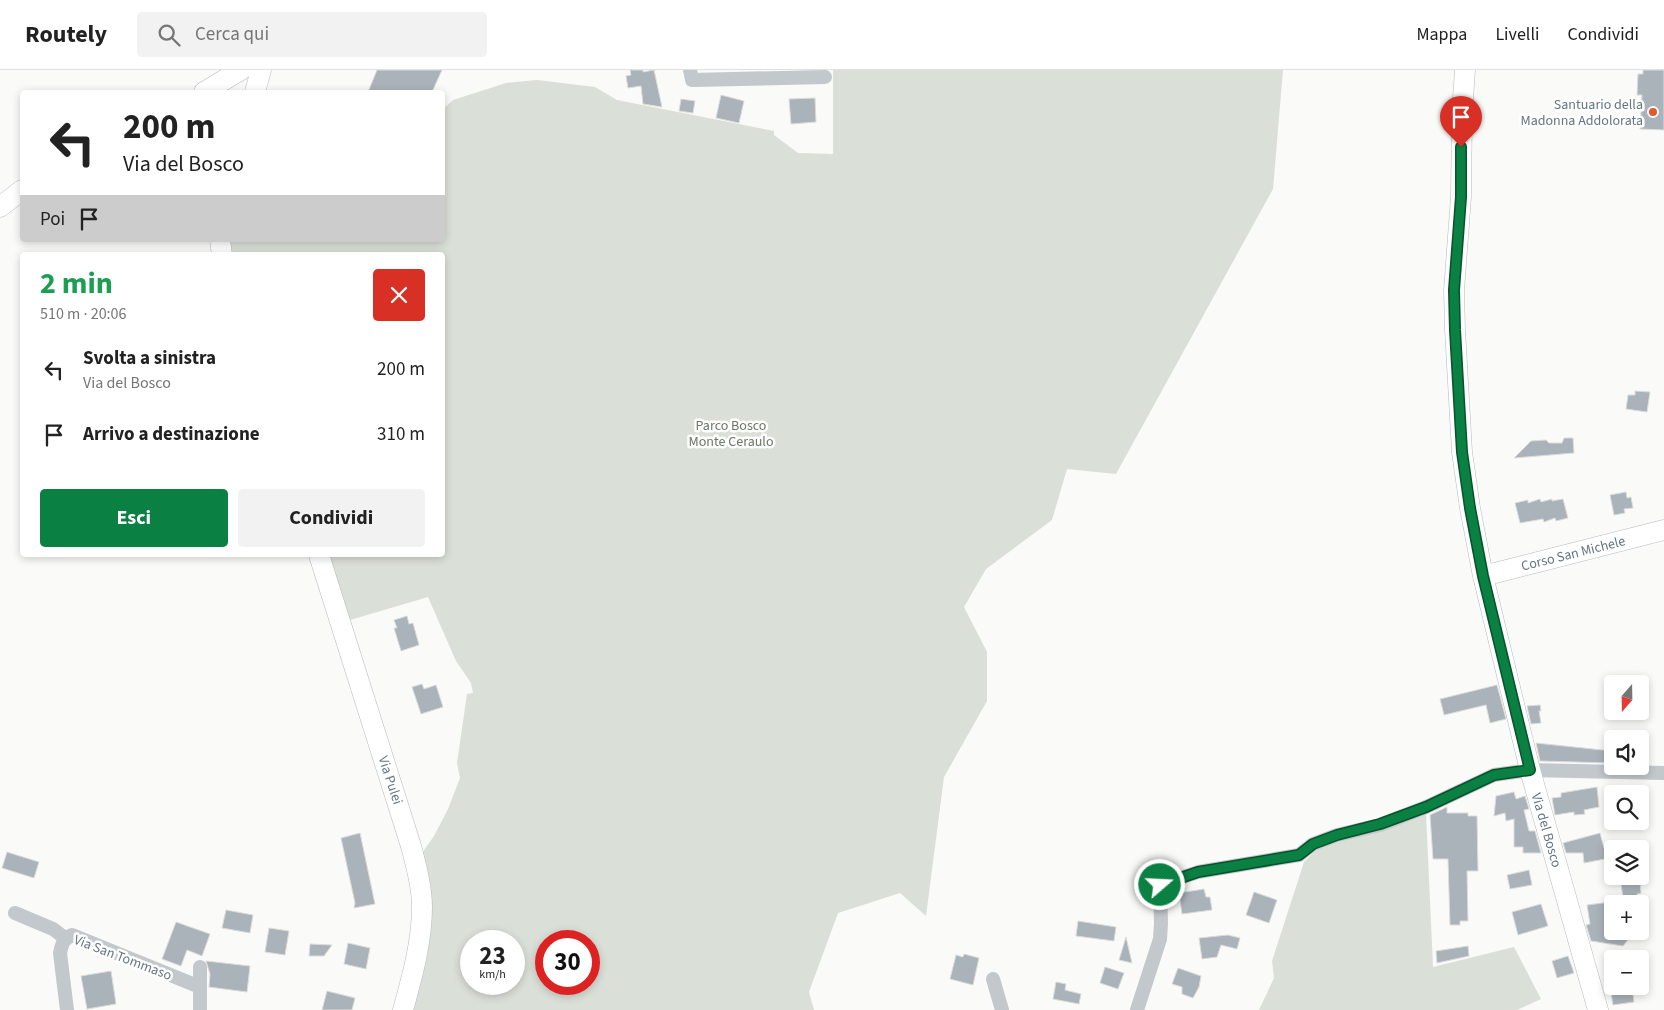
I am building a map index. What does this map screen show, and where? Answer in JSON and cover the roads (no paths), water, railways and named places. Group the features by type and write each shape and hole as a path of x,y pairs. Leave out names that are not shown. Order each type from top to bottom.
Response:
{"street":[{"path":"209,90 240,70"},
{"path":"256,90 262,70"},
{"path":"690,70 692,80 824,78"},
{"name":"Via del Bosco","path":"1465,70 1462,113 1461,197 1454,290 1462,452 1483,576 1530,770 1598,1010"},
{"path":"0,207 20,192"},
{"name":"Corso San Michele","path":"1483,576 1664,530"},
{"name":"Via Pulei","path":"320,557 412,846 419,882 422,906 420,928 414,970 403,1010"},
{"path":"1137,1010 1160,939 1160,885 1198,872 1299,855 1313,844 1337,835 1390,821 1426,807 1494,775 1530,770 1664,773"},
{"path":"14,914 53,929 65,938"},
{"name":"Via San Tommaso","path":"67,1010 60,953 65,938 72,935 200,987"},
{"path":"200,967 200,1010"},
{"path":"993,979 1002,1010"}],"place":[{"name":"Santuario della Madonna Addolorata","path":"1653,112"}],"park label":[{"name":"Parco Bosco Monte Ceraulo","path":"731,434"}]}
